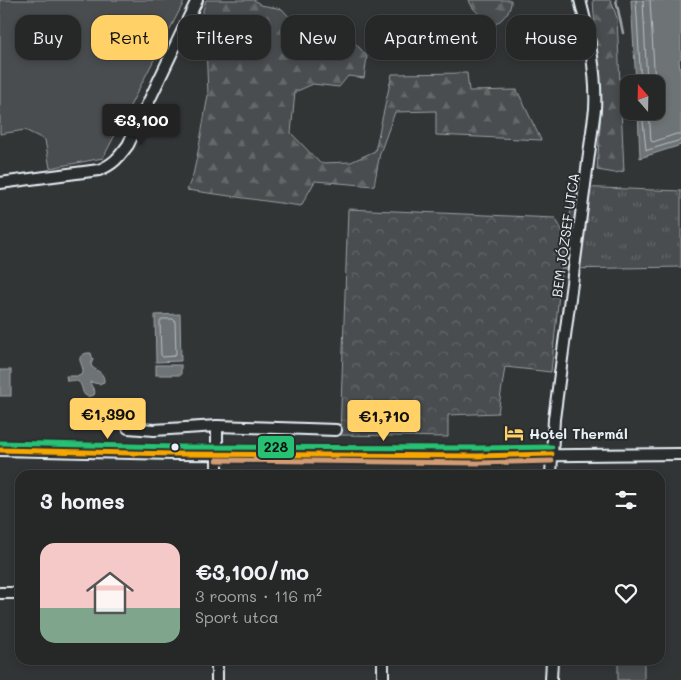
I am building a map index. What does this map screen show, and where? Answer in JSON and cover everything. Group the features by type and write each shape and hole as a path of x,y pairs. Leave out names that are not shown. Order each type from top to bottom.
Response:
{"street":[{"path":"0,182 99,170 114,162 128,145 197,0"},
{"name":"BEM JÓZSEF UTCA","path":"551,470 554,419 596,109 595,84 589,42 580,0"},
{"path":"216,470 217,426"},
{"path":"128,428 154,430 217,426 336,430"},
{"path":"0,450 164,454 478,456 681,454"},
{"path":"0,593 15,593"},
{"path":"217,665 217,680"},
{"path":"382,665 383,680"},
{"path":"551,680 552,665"}],"green space":[{"path":"0,0 185,0 168,33 168,15 91,15 91,60 154,60 103,158 50,168 45,140 25,130 0,134"},
{"path":"206,0 254,0 261,5 282,9 288,15 281,15 281,60 355,60 355,43 365,54 366,60 364,78 348,76 339,87 313,84 295,92 291,133 320,163 351,162 375,151 392,74 467,73 469,91 517,90 541,140 436,135 436,111 395,112 380,153 374,186 315,181 301,206 187,190 193,175 208,95 207,60 271,60 271,15 202,15"},
{"path":"469,0 511,0 507,14 496,24 496,15 481,15 471,5"},
{"path":"593,0 611,0 617,18 620,120 622,120 624,171 615,173 597,170 601,111 596,15 594,15"},
{"path":"574,187 681,191 681,267 563,269"},
{"path":"348,209 555,218 565,235 551,372 505,367 498,413 448,415 448,437 340,435"},
{"path":"618,665 644,665 644,680 618,680"}],"water":[{"path":"631,0 681,0 681,58 679,60 681,79 681,145 640,158 638,120 665,120 665,75 635,75"},
{"path":"180,314 181,361 156,362 155,315"},
{"path":"87,353 91,353 92,367 104,379 104,382 99,384 90,382 95,392 94,395 89,396 84,394 79,382 67,381 66,376 79,376 83,373 80,359"},
{"path":"156,365 181,365 181,375 156,375"},
{"path":"0,370 11,370 11,396 0,396"}],"waterway":[{"path":"616,0 623,33"}],"transit line":[{"name":"228","path":"0,443 174,447 552,447"},
{"path":"0,450 174,454 478,456 552,454"},
{"path":"217,460 478,463 552,461"}],"place":[{"name":"Hotel Thermál","path":"514,433"}]}
